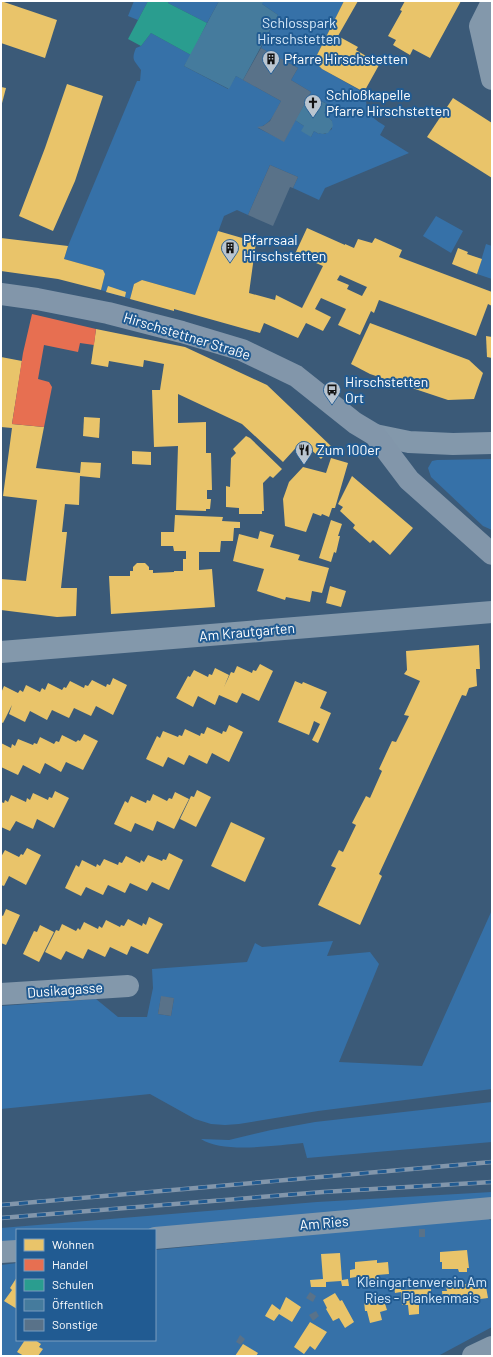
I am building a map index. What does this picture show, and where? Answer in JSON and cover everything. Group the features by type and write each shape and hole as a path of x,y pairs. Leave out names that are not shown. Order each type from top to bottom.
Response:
{"main road":[{"name":"Hirschstettner Straße","path":"1,294 37,299 108,313 182,332 242,350 296,376 355,423 375,435 409,480 492,554"}],"street":[{"path":"492,2 480,26 492,79"},
{"path":"375,435 409,442 453,444 492,443"},
{"name":"Am Krautgarten","path":"1,652 492,612"},
{"name":"Dusikagasse","path":"1,994 128,986"},
{"name":"Am Ries","path":"156,1238 492,1208"},
{"path":"1,1252 16,1251"},
{"path":"473,1356 492,1347"}],"green space":[{"path":"134,1 148,1 138,20 128,16"},
{"name":"Schlosspark Hirschstetten","path":"169,1 219,1 207,23 168,3"},
{"path":"262,1 344,1 314,61 322,69 363,92 365,89 366,103 369,112 374,118 385,126 380,135 409,153 325,188 319,200 293,188 298,177 270,165 248,215 237,210 224,216 195,295 142,280 134,284 130,299 101,290 105,274 102,270 64,259 68,246 137,81 140,81 141,70 134,58 136,48 141,46 151,33 191,55 184,66 228,89 236,76 281,101 270,121 258,128 284,141 295,120 304,126 311,137 314,131 319,134 325,134 332,129 332,121 328,117 329,115 324,113 329,105 316,98 310,98 307,104 305,103 311,92 291,80 298,68 261,48 278,15 262,4"},
{"path":"436,216 463,231 451,253 423,236"},
{"path":"486,244 492,246 492,279 477,274"},
{"path":"492,459 492,530 483,526 431,477 428,468 432,461 437,460"},
{"path":"492,910 492,1089 318,1111 225,1125 211,1124 195,1119 150,1094 1,1109 1,1006 96,999 118,1017 147,1017 153,988 152,969 247,962 255,943 262,947 333,941 327,956 370,952 379,964 339,1062 422,1066","holes":["161,997 174,998 171,1016 158,1014"]},
{"path":"492,1102 492,1142 307,1158 303,1143 265,1147 236,1147 211,1144 201,1139 229,1140 315,1122"},
{"path":"492,1192 492,1206 156,1230 16,1229 16,1244 1,1246 1,1228 317,1202"},
{"name":"Kleingartenverein Am Ries - Plankenmais","path":"485,1217 492,1221 492,1327 438,1356 1,1356 1,1265 16,1263 16,1341 156,1341 156,1250"}],"building: Wohnen":[{"path":"1,1 57,20 45,58 1,43"},
{"path":"344,1 358,1 338,36 358,47 356,50 379,65 364,92 322,69 314,61"},
{"path":"405,1 461,1 430,58 413,49 410,55 393,45 396,40 388,36 402,11 400,10"},
{"path":"67,84 103,96 75,181 53,231 19,216"},
{"path":"1,87 6,88 1,107"},
{"path":"453,98 492,123 492,178 427,137"},
{"path":"307,228 354,248 358,239 372,243 375,238 402,250 399,257 492,292 492,306 488,304 476,336 379,300 374,313 371,311 360,335 338,325 346,309 321,298 315,309 331,317 323,331 306,323 298,338 264,323 260,333 174,309 174,311 130,299 134,284 142,280 195,295 218,231 256,242 249,293 275,300 276,295 302,308 323,266 295,254","holes":["340,275 367,287 362,296 347,289 349,285 337,280"]},
{"path":"1,238 68,246 64,259 103,270 105,274 101,290 58,279 1,271"},
{"path":"458,248 468,252 467,254 482,259 477,274 452,264"},
{"path":"108,286 126,292 125,297 106,292"},
{"path":"370,323 469,360 483,373 474,399 448,400 370,374 351,364"},
{"path":"96,329 185,347 267,385 332,447 321,459 302,441 283,462 242,424 178,394 178,423 206,422 206,453 211,453 212,490 207,490 207,499 211,499 210,509 206,509 206,511 176,510 178,446 154,447 152,390 160,390 164,364 144,360 143,367 109,361 108,367 91,364"},
{"path":"486,336 492,337 492,358 487,357"},
{"path":"1,357 22,361 12,424 44,427 36,468 80,473 81,462 101,463 100,478 80,476 79,505 65,504 62,532 67,532 61,588 77,588 76,616 57,617 1,610 1,579 26,581 37,500 3,496 12,428 1,427"},
{"path":"84,417 100,418 99,438 83,436"},
{"path":"246,436 250,438 282,469 273,478 270,476 263,483 264,511 262,511 262,514 239,514 239,508 226,507 226,486 230,487 231,458 236,453 233,449"},
{"path":"132,451 151,452 151,465 132,464"},
{"path":"331,458 348,463 335,508 332,508 329,517 322,514 321,516 313,513 306,532 285,526 283,499 289,482 303,467 326,473"},
{"path":"352,476 413,528 390,555 373,540 370,543 353,528 355,525 340,511 343,507 338,504"},
{"path":"175,515 223,517 222,521 240,522 240,528 234,528 233,541 221,541 220,552 199,552 199,570 212,569 215,607 111,614 109,576 130,576 130,571 133,571 133,567 137,563 145,563 149,567 149,570 153,570 153,573 183,571 183,559 186,559 186,551 174,551 173,546 161,546 161,532 174,532"},
{"path":"331,520 342,524 338,536 340,536 336,553 334,552 331,562 319,558"},
{"path":"260,531 274,535 270,547 300,555 298,560 329,568 322,593 312,591 310,602 286,597 285,600 257,591 264,569 233,561 239,534 258,539"},
{"path":"330,586 346,591 341,607 326,603"},
{"path":"479,645 480,669 476,669 477,686 469,688 466,696 462,695 379,874 382,876 360,925 318,905 336,868 331,866 339,850 343,852 356,825 352,823 366,796 370,798 382,771 379,769 392,741 396,742 409,716 404,715 420,681 404,674 407,670 406,651"},
{"path":"260,664 273,671 259,701 242,693 237,703 219,695 215,705 198,696 193,707 176,698 188,676 190,677 194,670 208,677 209,674 212,675 215,668 229,675 224,687 231,672 234,673 237,666 252,673 253,670 256,671"},
{"path":"113,678 127,685 113,715 96,706 91,716 74,708 69,718 52,710 47,720 30,711 25,722 9,714 12,705 3,723 1,722 1,693 4,686 18,693 20,690 23,692 26,685 40,692 42,688 45,690 48,683 62,690 64,687 66,688 70,681 84,688 85,685 88,686 92,680 106,687 107,684 110,685"},
{"path":"295,681 302,684 303,682 327,692 320,708 331,713 318,743 312,740 320,724 314,721 309,735 278,722"},
{"path":"229,725 243,732 229,762 212,753 207,764 189,755 184,765 168,757 163,767 146,759 157,736 160,738 163,731 178,737 179,735 182,736 185,729 200,736 201,733 204,734 207,727 222,734 223,731 226,732"},
{"path":"84,734 98,741 83,770 66,762 61,772 45,763 40,774 23,765 18,775 1,767 1,743 11,748 12,744 15,746 18,739 33,745 34,743 37,744 40,737 54,744 56,741 59,742 62,735 76,742 78,740 80,741"},
{"path":"197,790 211,797 196,827 180,819 191,796 194,797"},
{"path":"55,791 69,798 54,828 37,819 33,829 16,821 10,831 1,827 1,802 4,803 5,800 8,802 11,795 26,802 27,798 30,800 33,793 48,800 49,797 52,798"},
{"path":"175,792 189,799 174,829 157,821 153,831 135,823 131,832 114,824 125,801 128,803 131,796 146,803 147,800 150,801 153,794 167,801 169,798 172,799"},
{"path":"231,822 265,838 245,882 211,866"},
{"path":"27,848 41,855 26,885 9,876 4,886 1,885 1,857 5,850 19,857 21,854 23,855"},
{"path":"169,853 183,860 169,890 152,882 147,891 130,883 125,893 108,885 103,895 86,887 81,896 65,888 76,865 79,867 82,860 96,867 97,864 100,866 104,859 118,865 119,862 122,863 126,856 140,863 141,860 144,862 148,855 162,861 163,859 166,860"},
{"path":"6,909 20,915 6,945 1,943 1,915 3,916"},
{"path":"149,917 163,924 148,954 131,946 127,955 110,947 105,957 88,949 83,959 66,951 61,960 45,952 56,930 59,931 62,924 76,931 78,928 80,930 84,922 98,929 99,926 102,928 106,920 120,927 121,925 124,926 128,919 142,926 143,923 146,925"},
{"path":"40,925 54,932 39,962 23,954 34,931 37,932"},
{"path":"467,1250 469,1268 467,1268 467,1272 459,1272 458,1269 442,1269 440,1252"},
{"path":"340,1253 342,1280 348,1279 349,1286 342,1286 341,1281 326,1282 326,1287 311,1287 310,1280 323,1279 321,1254"},
{"path":"377,1260 377,1263 388,1262 389,1274 377,1275 377,1280 367,1280 367,1278 356,1279 356,1277 350,1278 350,1270 355,1269 355,1262"},
{"path":"16,1279 16,1308 4,1301 12,1290 10,1288"},
{"path":"485,1281 488,1298 449,1303 448,1300 443,1301 442,1291 447,1291 446,1287"},
{"path":"401,1286 401,1290 431,1289 431,1304 419,1304 419,1314 409,1315 408,1305 402,1305 401,1292 395,1293 394,1287"},
{"path":"335,1293 340,1301 342,1300 354,1322 345,1328 339,1318 333,1321 323,1300"},
{"path":"382,1294 387,1310 380,1312 382,1320 370,1323 367,1311 365,1311 365,1298"},
{"path":"286,1297 301,1307 292,1322 279,1314 274,1321 265,1316 272,1304 280,1310"},
{"path":"310,1322 327,1332 315,1350 310,1346 304,1354 294,1347"},
{"path":"24,1341 36,1341 41,1344 39,1347 43,1349 38,1356 24,1356 17,1352"},
{"path":"243,1344 258,1353 256,1356 235,1356"}],"building: Handel":[{"path":"32,314 96,329 94,345 80,343 78,352 44,345 38,379 49,382 52,387 44,427 12,424 23,353"}],"building: Schulen":[{"path":"148,1 169,1 168,3 207,23 191,55 151,33 141,46 128,39"}],"building: Öffentlich":[{"path":"219,1 262,1 262,4 278,15 243,80 236,76 229,89 184,66"},
{"name":"Schloßkapelle Pfarre Hirschstetten","path":"313,97 329,105 324,113 329,115 328,117 332,121 333,126 328,133 319,134 314,131 311,137 301,131 304,126 295,120 305,103 307,104 310,98"}],"building: Sonstige":[{"path":"261,48 298,68 291,80 311,92 284,142 257,127 263,126 270,121 281,101 243,80"},
{"path":"270,165 298,177 293,188 290,187 273,226 248,215"},
{"path":"161,996 174,998 171,1016 158,1014"},
{"path":"419,1229 425,1229 425,1237 419,1237"},
{"path":"310,1292 316,1296 313,1302 306,1298"},
{"path":"316,1311 319,1316 313,1321 309,1315"},
{"path":"240,1335 245,1339 241,1345 236,1342"}],"railway":[{"path":"1,1205 492,1162"},
{"path":"1,1218 323,1192 492,1182"}],"place":[{"name":"Pfarre Hirschstetten","path":"271,74"},
{"name":"Schloßkapelle Pfarre Hirschstetten","path":"313,118"},
{"name":"Pfarrsaal Hirschstetten","path":"230,263"},
{"name":"Hirschstetten Ort","path":"332,405"},
{"name":"Zum 100er","path":"304,465"}]}
